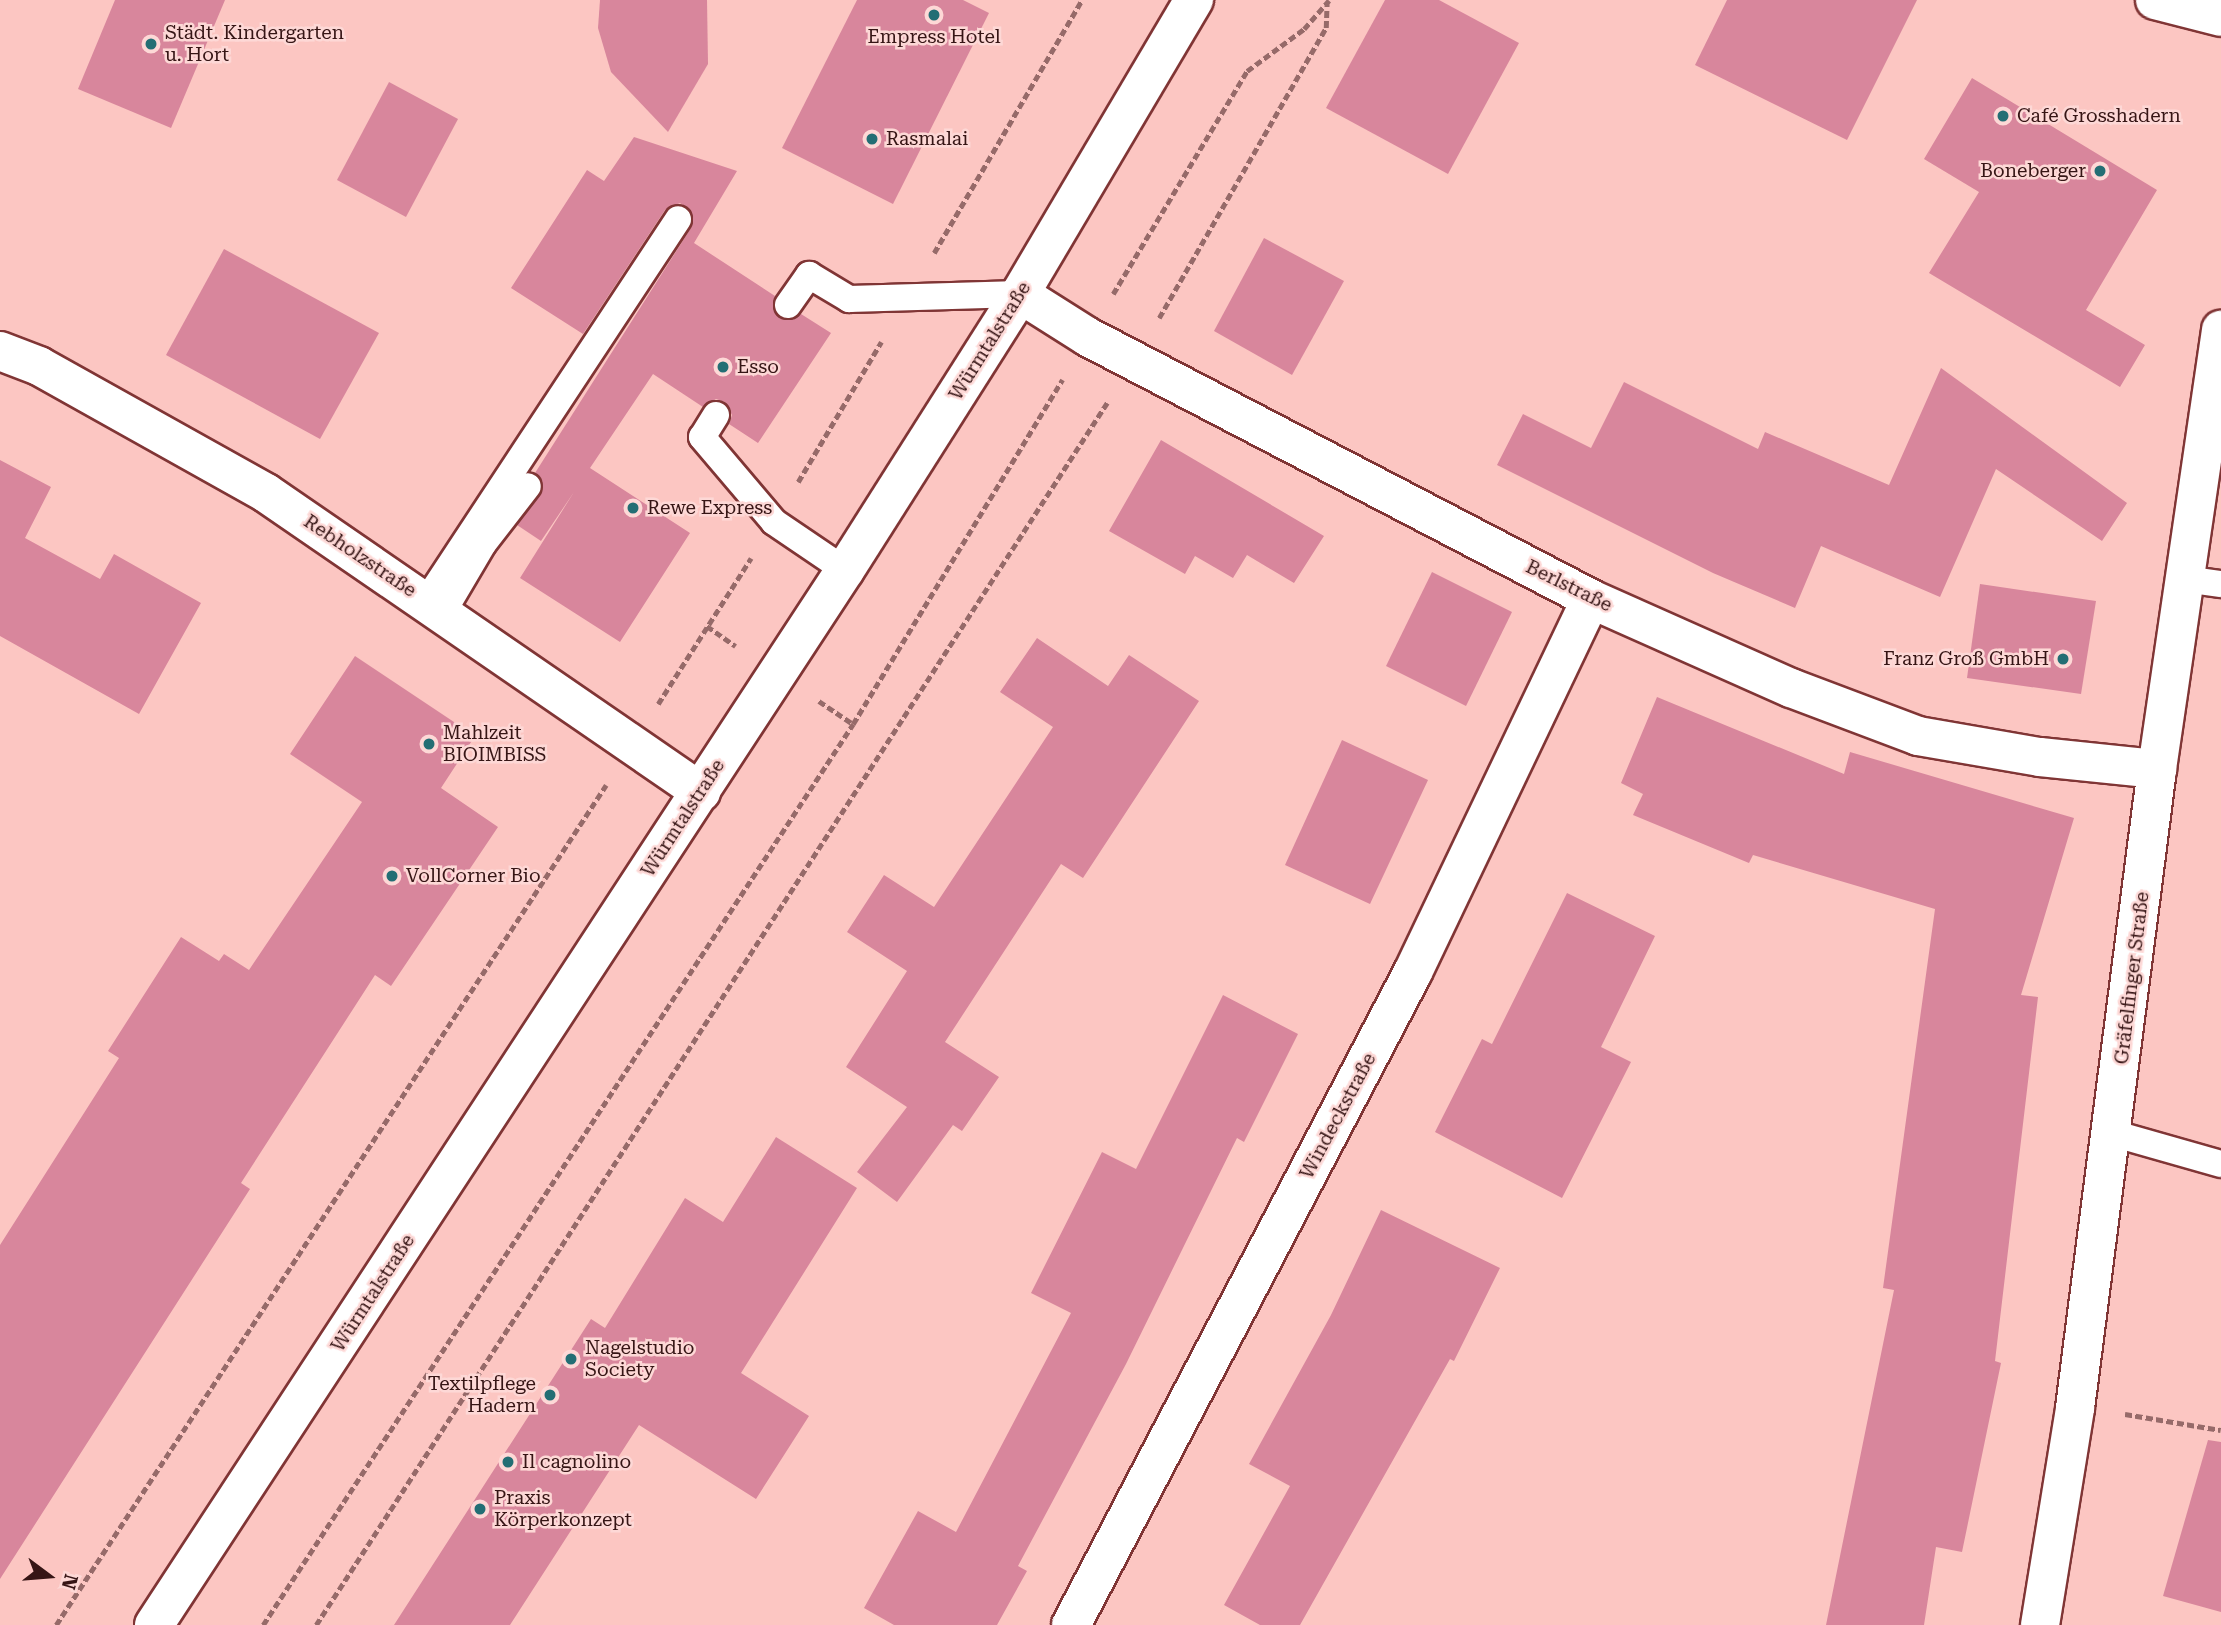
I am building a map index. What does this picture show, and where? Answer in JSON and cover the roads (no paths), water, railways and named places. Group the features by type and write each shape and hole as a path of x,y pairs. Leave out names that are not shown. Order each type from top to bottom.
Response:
{"street":[{"name":"Würmtalstraße","path":"154,1625 845,570 1020,294 1194,0"},
{"path":"2155,0 2221,17"},
{"name":"Berlstraße","path":"1020,294 1088,337 1591,599 1791,688 1917,736 2040,757 2157,769"},
{"name":"Gräfelfinger Straße","path":"2040,1625 2075,1408 2157,769 2221,330"},
{"name":"Rebholzstraße","path":"0,352 38,366 266,493 435,606 701,792"},
{"name":"Windeckstraße","path":"1071,1625 1413,972 1591,599"}],"lane":[{"path":"435,606 678,219"},
{"path":"789,305 809,275 849,299 910,295 1020,294"},
{"path":"716,415 702,437 774,522 845,570"},
{"path":"435,606 528,486"},
{"path":"2184,579 2221,584"},
{"path":"2112,1133 2221,1164"}],"place":[{"name":"Empress Hotel","path":"934,15"},
{"name":"Städt. Kindergarten u. Hort","path":"151,44"},
{"name":"Café Grosshadern","path":"2003,116"},
{"name":"Rasmalai","path":"872,139"},
{"name":"Boneberger","path":"2100,171"},
{"name":"Esso","path":"723,367"},
{"name":"Rewe Express","path":"633,508"},
{"name":"Franz Groß GmbH","path":"2063,659"},
{"name":"Mahlzeit BIOIMBISS","path":"429,744"},
{"name":"VollCorner Bio","path":"392,876"},
{"name":"Nagelstudio Society","path":"571,1359"},
{"name":"Textilpflege Hadern","path":"550,1395"},
{"name":"Il cagnolino","path":"508,1462"},
{"name":"Praxis Körperkonzept","path":"480,1509"}]}
